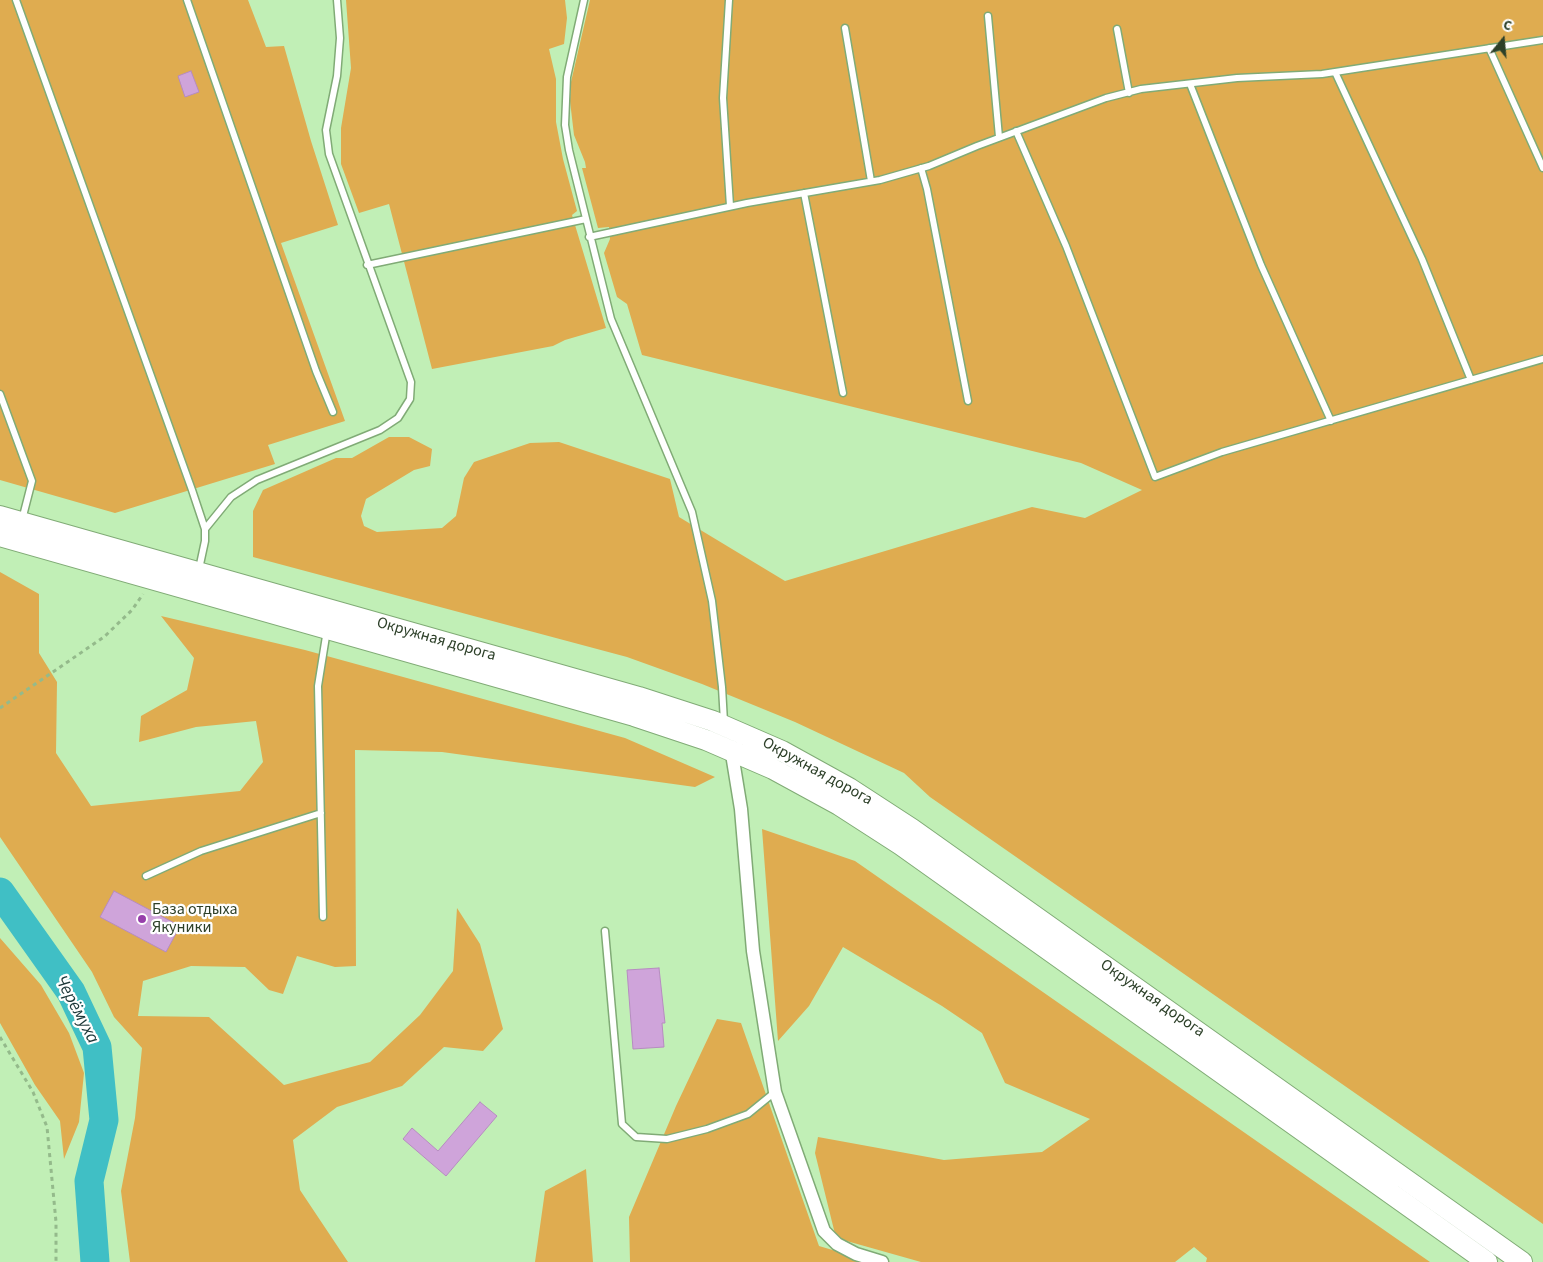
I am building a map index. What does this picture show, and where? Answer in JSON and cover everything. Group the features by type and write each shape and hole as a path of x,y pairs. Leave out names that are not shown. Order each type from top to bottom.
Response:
{"main road":[{"name":"Окружная дорога","path":"0,516 639,697 725,726 807,764 890,813 1522,1262"},
{"name":"Окружная дорога","path":"0,536 634,716 732,750 805,786 901,845 1487,1262"}],"street":[{"path":"725,726 732,750 741,809 752,951 775,1092 824,1231 837,1244 856,1254 882,1262"}],"lane":[{"path":"16,0 204,529 204,550 198,572"},
{"path":"187,0 316,371 333,412"},
{"path":"204,529 231,497 257,480 380,430 398,418 410,399 410,382 329,154 326,130 337,76 340,38 336,0"},
{"path":"584,0 569,59 564,102 569,150 590,237 619,342 692,512 712,601 725,726"},
{"path":"729,0 724,98 730,206"},
{"path":"988,16 999,138"},
{"path":"845,28 870,182"},
{"path":"1117,29 1129,92"},
{"path":"590,237 730,206 870,182 921,168 1106,98 1129,92 1238,78 1335,72 1543,40"},
{"path":"1489,48 1543,168"},
{"path":"1335,72 1422,259 1472,380"},
{"path":"1190,84 1260,265 1331,422"},
{"path":"1016,131 1066,246 1155,477 1222,452 1331,422 1543,359"},
{"path":"921,168 927,189 968,401"},
{"path":"804,193 843,393"},
{"path":"367,265 586,219"},
{"path":"0,394 32,481 22,522"},
{"path":"322,917 318,686 327,629"},
{"path":"146,876 201,851 321,813"},
{"path":"606,931 622,1124 636,1137 667,1139 748,1114 775,1092"}],"path":[{"path":"0,708 104,637 132,610 154,580"},
{"path":"0,1037 33,1092 47,1127 51,1152 56,1222 56,1262"}],"shaded area":[{"path":"0,0 248,0 266,47 284,46 311,141 338,225 281,243 345,421 268,445 275,464 115,513 0,480"},
{"path":"346,0 565,0 567,18 564,44 549,49 556,79 556,122 563,159 577,211 572,215 606,328 565,340 553,346 432,369 389,204 359,213 341,164 341,128 351,68"},
{"path":"590,0 1543,0 1543,1224 930,797 904,773 795,722 702,684 627,657 253,557 253,511 263,490 336,458 352,458 389,437 409,437 432,449 430,466 414,470 366,499 361,516 364,526 377,532 442,528 456,516 464,478 474,462 530,443 559,442 670,479 679,517 785,581 1032,507 1085,518 1142,490 1081,463 642,355 627,304 617,297 604,253 610,239 609,227 598,228 582,168 586,168 585,162 574,135 570,101 571,82"},
{"path":"0,572 39,594 39,653 57,682 56,753 91,806 240,791 263,762 256,721 196,727 139,742 141,716 187,690 194,658 161,616 305,650 625,738 715,777 695,787 442,752 355,750 356,966 335,967 297,956 283,994 269,990 245,967 191,966 143,981 138,1016 209,1017 284,1085 370,1062 420,1015 453,971 457,908 480,944 503,1029 483,1051 444,1047 402,1086 337,1107 293,1140 300,1190 348,1262 130,1262 121,1191 135,1118 142,1048 114,1017 92,972 0,837"},
{"path":"762,829 855,861 1430,1262 1206,1262 1207,1258 1194,1247 1175,1262 921,1262 836,1238 815,1153 818,1137 944,1160 1042,1152 1090,1119 1005,1083 982,1033 942,1006 843,947 809,1006 778,1041"},
{"path":"0,938 41,985 69,1033 84,1073 79,1122 64,1159 60,1121 35,1085 0,1023"},
{"path":"717,1019 741,1023 819,1246 873,1262 630,1262 629,1217 676,1106"},
{"path":"586,1169 593,1262 535,1262 545,1191"}],"building":[{"path":"191,71 199,92 185,97 178,76"},
{"path":"114,891 180,926 166,952 100,917"},
{"path":"659,968 665,1023 662,1023 664,1047 633,1049 627,970"},
{"path":"480,1102 497,1116 446,1176 403,1139 412,1128 438,1151"}],"waterway":[{"name":"Черёмуха","path":"0,892 71,992 97,1047 104,1120 89,1181 95,1262"}],"place":[{"name":"База отдыха Якуники","path":"142,919"}]}
